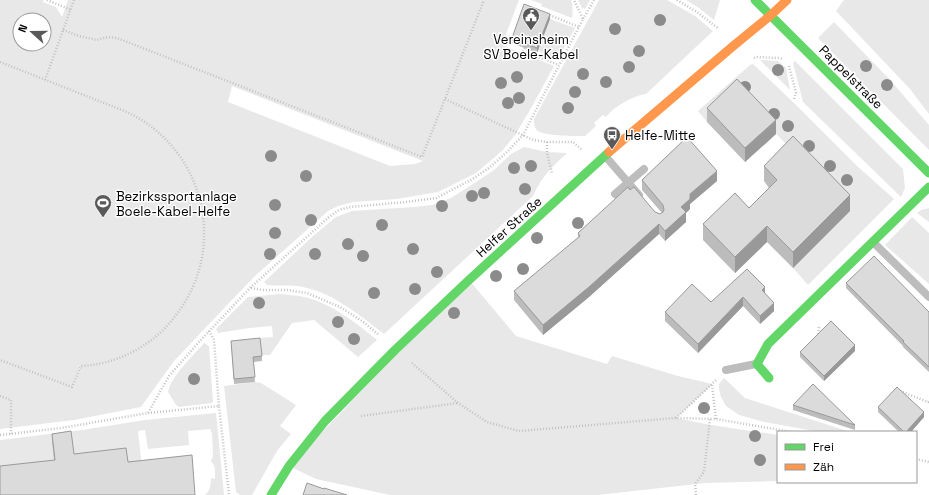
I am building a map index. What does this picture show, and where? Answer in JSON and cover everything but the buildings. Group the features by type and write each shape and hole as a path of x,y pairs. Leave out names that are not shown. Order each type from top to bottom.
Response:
{"street":[{"name":"Pappelstraße","path":"755,0 929,173"},
{"name":"Helfer Straße","path":"271,495 289,466 325,421 395,350 469,280 597,164 787,0"},
{"path":"769,378 757,364 768,344 929,186"}],"lane":[{"path":"605,157 644,200"},
{"path":"615,194 644,169"},
{"path":"872,241 929,297"},
{"path":"726,370 757,364"}],"path":[{"path":"47,0 71,10"},
{"path":"45,80 74,0"},
{"path":"63,30 79,36 97,40 108,37 117,38 422,157 484,0"},
{"path":"574,0 583,18"},
{"path":"148,413 169,376 209,331 250,288 329,217 339,210 350,207 436,198 472,180 490,168 523,135 583,18 594,0"},
{"path":"677,0 697,12 716,27 719,30 716,34"},
{"path":"541,12 579,27"},
{"path":"524,48 523,51 559,66"},
{"path":"752,59 756,57 771,57 784,60"},
{"path":"0,62 132,114 155,130 170,144 195,184 202,210 204,225 204,242 201,266 194,286 184,306 163,330 149,343 117,359 89,366 81,366 72,387 0,360"},
{"path":"789,65 796,93 794,99"},
{"path":"445,99 533,140 547,142 573,142 597,164"},
{"path":"547,142 547,153 552,173"},
{"path":"250,288 262,290 288,290 307,293 340,307 362,321 458,403 487,422 519,431 676,418 716,419 786,431"},
{"path":"209,331 214,340 219,406 229,495"},
{"path":"676,418 726,370"},
{"path":"712,385 716,419"},
{"path":"899,391 928,402 929,400"},
{"path":"0,396 11,400 11,434"},
{"path":"356,417 458,403"},
{"path":"0,435 61,428 148,413 219,406"},
{"path":"696,495 695,484 704,472 710,419"},
{"path":"917,458 929,462"}],"shaded area":[{"name":"Bezirkssportanlage Boele-Kabel-Helfe","path":"0,0 43,0 43,2 56,7 62,17 68,0 519,0 502,45 554,66 515,135 502,151 476,173 438,192 397,199 353,202 338,206 328,211 255,276 229,303 174,361 141,407 74,420 0,429","holes":["232,86 423,161 415,164 390,166 228,102"]},
{"path":"531,0 571,0 573,9 572,18 541,6 542,4"},
{"path":"578,0 590,0 585,9 582,8"},
{"path":"599,0 667,0 695,16 713,31 646,94 624,102 606,117 603,115 594,123 596,126 585,136 555,135 540,132 535,128 534,119"},
{"path":"686,0 720,0 714,20 699,8"},
{"path":"844,0 929,0 929,114 910,89 836,11"},
{"path":"550,19 575,28 558,59 538,51"},
{"path":"834,22 891,81 929,125 929,150 818,38"},
{"path":"760,60 778,61 786,68 790,90"},
{"path":"795,61 903,169 905,188 901,197 803,102 793,63"},
{"path":"753,64 857,166 894,199 808,285 793,268 850,211 737,93 707,122 698,111"},
{"path":"524,147 547,152 567,153 544,177 533,196 384,334 344,304 322,293 298,286 267,285 264,282 312,237 336,217 352,211 432,205 451,198 494,170 511,154"},
{"path":"929,208 929,222 917,213 921,210"},
{"path":"912,217 929,233 929,284 885,245"},
{"path":"469,280 516,336 607,364 612,356 712,385 676,418 777,435 777,481 705,483 598,495 390,495 316,479 289,466"},
{"path":"279,294 301,296 333,308 377,340 358,357 314,320 292,323 270,355 261,355 260,338 273,337 272,326 218,333 216,329 248,297"},
{"path":"204,343 209,346 213,402 179,407 176,405 168,392 170,386 183,366"},
{"path":"724,378 745,398 847,431 814,431 764,422 739,415 726,406 721,397 719,384"},
{"path":"255,382 261,383 296,405 280,426 291,434 277,451 252,495 240,495 236,492 224,386"},
{"path":"216,413 224,495 205,495 210,487 211,478 215,479 215,469 211,461 213,456 212,433 210,429 188,431 189,445 148,449 145,430 138,431 145,495 55,468 0,474 0,440 82,430 145,420"}],"traffic: fast":[{"path":"755,0 929,173"},
{"path":"271,495 289,466 325,421 395,350 609,152"},
{"path":"769,378 757,364 768,344 929,187"}],"traffic: slow":[{"path":"609,152 787,0"}],"place":[{"name":"Vereinsheim SV Boele-Kabel","path":"531,31"},
{"name":"Helfe-Mitte","path":"612,150"},
{"name":"Bezirkssportanlage Boele-Kabel-Helfe","path":"103,218"}]}
